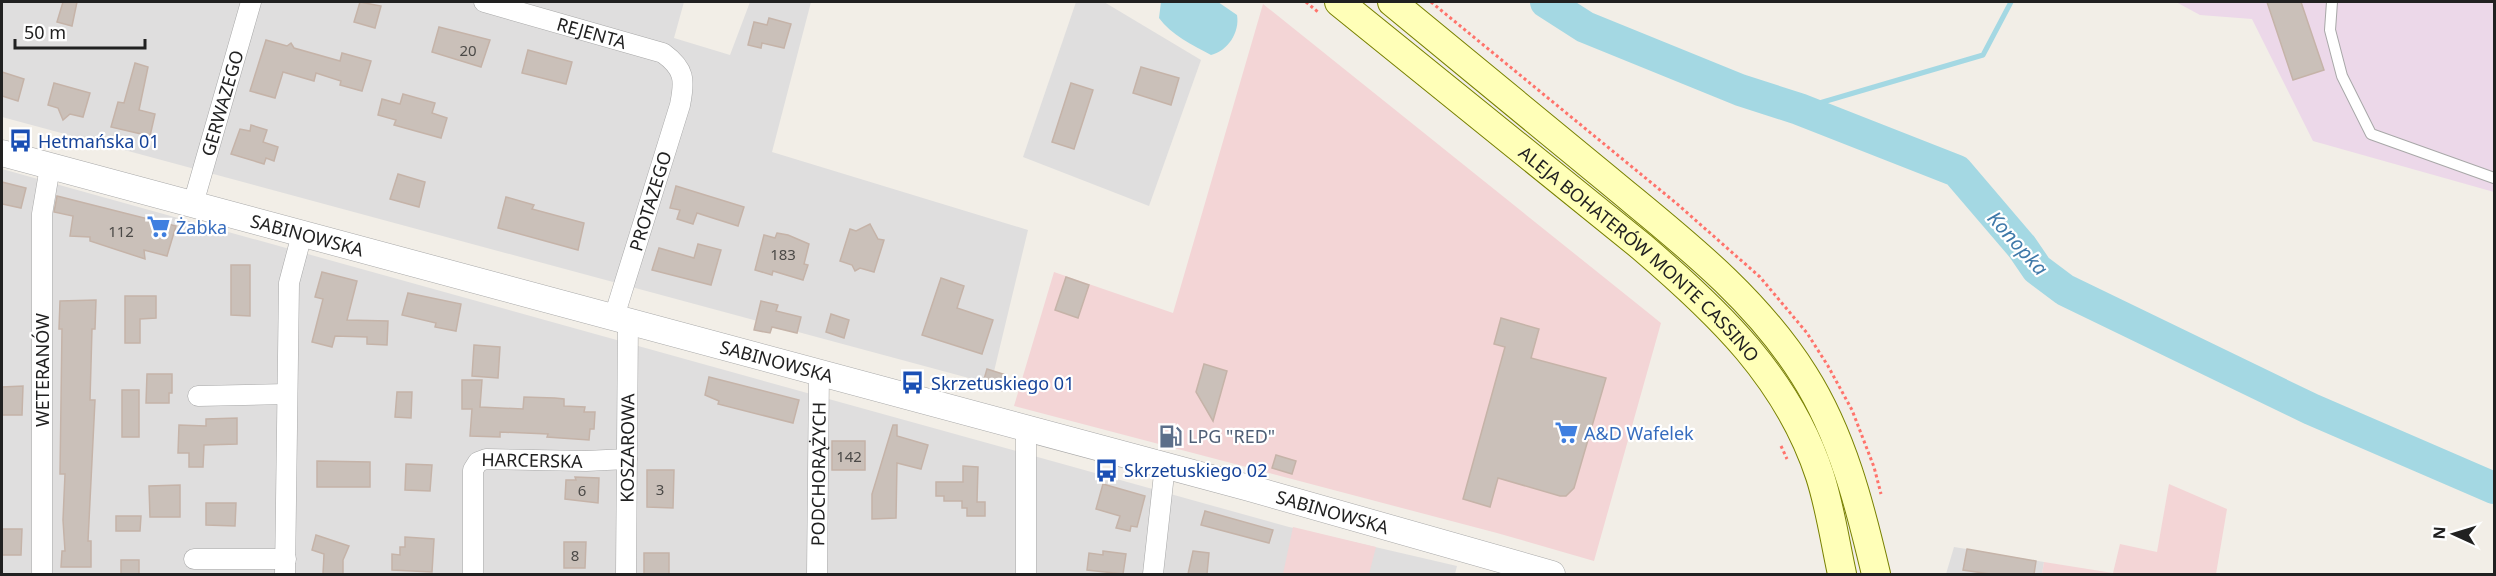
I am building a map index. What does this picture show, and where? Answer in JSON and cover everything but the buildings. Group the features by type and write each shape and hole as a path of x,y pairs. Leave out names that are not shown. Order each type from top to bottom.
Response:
{"main road":[{"name":"ALEJA BOHATERÓW MONTE CASSINO","path":"1392,2 1709,263 1772,327 1805,377 1829,423 1851,478 1876,574"},
{"name":"ALEJA BOHATERÓW MONTE CASSINO","path":"1329,7 1642,247 1689,288 1749,350 1780,392 1820,476 1842,574"}],"street":[{"name":"GERWAZEGO","path":"193,204 250,2"},
{"name":"REJENTA","path":"484,2 663,53 674,61 680,70 684,84"},
{"name":"PROTAZEGO","path":"621,319 684,84"},
{"name":"SABINOWSKA","path":"2,153 1165,465 1552,574"},
{"name":"WETERANÓW","path":"42,574 42,214 50,167"},
{"path":"194,559 285,567 289,283 302,234"},
{"name":"KOSZAROWA","path":"621,319 627,459 626,574"},
{"name":"PODCHORĄŻYCH","path":"817,574 819,372"},
{"path":"198,396 287,394"},
{"path":"1026,428 1026,574"},
{"name":"HARCERSKA","path":"473,574 473,470 478,462 486,459 586,461 627,459"},
{"path":"1153,574 1165,465"}],"lane":[{"path":"2332,2 2330,30 2342,76 2371,134 2494,178"}],"path":[{"path":"1306,2 1329,7"},
{"path":"1778,439 1791,469"}],"shaded area":[{"path":"2,2 684,2 674,38 730,55 750,2 811,2 772,152 1028,230 991,384 2,117"},
{"path":"1076,2 1104,2 1201,60 1149,206 1023,157"},
{"path":"2176,2 2494,2 2494,192 2313,141 2252,19 2200,15"},
{"path":"1263,4 1661,323 1594,561 1497,533 1014,406 1054,272 1173,313"},
{"path":"2,169 1289,527 1457,566 1455,574 2,574"},
{"path":"2169,484 2227,509 2216,574 2042,574 2044,562 2113,573 2120,544 2157,552"},
{"path":"1293,527 1376,547 1369,574 1283,574"},
{"path":"1954,547 2044,562 2042,574 1946,574"}],"water":[{"path":"1161,2 1218,2 1237,15 1235,34 1223,49 1211,55 1183,39 1164,24 1159,18"}],"waterway":[{"name":"Konopka","path":"1546,2 1585,27 1740,90 1799,109 1957,171 2022,247 2037,269 2065,290 2311,409 2494,488"},
{"path":"1799,109 1983,55 2011,2"}],"place":[{"name":"Hetmańska 01","path":"20,141"},
{"name":"Żabka","path":"158,227"},
{"name":"Skrzetuskiego 01","path":"913,383"},
{"name":"A&D Wafelek","path":"1566,433"},
{"name":"LPG \"RED\"","path":"1170,436"},
{"name":"Skrzetuskiego 02","path":"1106,470"}]}
